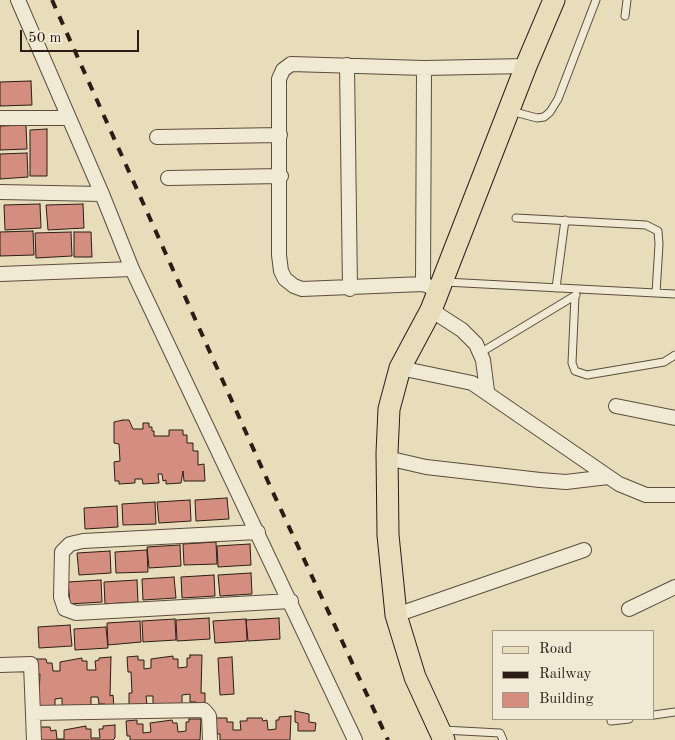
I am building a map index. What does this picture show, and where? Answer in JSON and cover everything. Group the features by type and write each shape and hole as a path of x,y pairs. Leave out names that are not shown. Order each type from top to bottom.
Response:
{"main road":[{"path":"442,735 414,677 396,615 388,535 387,458 389,409 400,368 434,292 554,0"}],"street":[{"path":"18,0 132,268 355,740"},
{"path":"434,292 302,289 294,286 281,272 279,79 283,70 291,64 424,68 526,66"},
{"path":"347,65 350,289"},
{"path":"424,68 434,292 462,330 476,344 480,353 487,391"},
{"path":"0,118 68,118"},
{"path":"157,137 280,135"},
{"path":"168,178 280,176"},
{"path":"0,192 102,194"},
{"path":"0,274 132,268"},
{"path":"400,368 472,382 619,484 646,495 675,495"},
{"path":"616,406 675,418"},
{"path":"387,458 426,467 540,480 566,482 608,477"},
{"path":"258,532 83,541 70,544 62,552 61,597 65,608 76,613 290,601"},
{"path":"396,615 584,550"},
{"path":"629,609 675,586"},
{"path":"0,665 31,664 34,740"},
{"path":"33,713 204,710 209,716 210,740"}],"lane":[{"path":"508,110 537,118 544,118 550,112 558,100 596,0"},
{"path":"625,16 627,0"},
{"path":"516,218 646,225 658,231 656,293"},
{"path":"556,288 565,220"},
{"path":"434,292 556,288 675,294"},
{"path":"480,353 585,290"},
{"path":"575,296 572,363 575,371 587,375 664,362 675,354"},
{"path":"655,715 675,712"},
{"path":"611,721 620,720"},
{"path":"442,735 500,733 503,740"}],"building":[{"path":"31,81 32,105 0,106 0,82"},
{"path":"26,125 27,149 0,150 0,126"},
{"path":"47,129 47,176 30,176 30,130"},
{"path":"27,153 28,177 0,179 0,154"},
{"path":"40,204 41,228 5,230 4,205"},
{"path":"83,204 84,228 48,230 46,205"},
{"path":"33,231 34,255 0,256 0,232"},
{"path":"71,232 72,256 36,258 35,233"},
{"path":"74,232 91,232 92,257 74,257"},
{"path":"129,420 133,429 143,429 143,423 149,423 149,427 152,427 152,431 154,431 154,436 169,436 169,430 183,430 183,435 187,435 187,443 193,443 193,451 198,451 198,465 204,464 205,481 184,481 183,471 181,483 166,484 166,480 163,481 162,474 158,474 159,483 143,484 142,479 135,479 135,483 119,484 119,481 115,481 114,462 120,461 119,444 114,443 114,422"},
{"path":"227,498 229,519 196,521 195,500"},
{"path":"190,500 191,521 159,523 157,502"},
{"path":"155,502 156,524 123,525 122,504"},
{"path":"117,506 118,527 85,529 84,508"},
{"path":"216,542 217,564 184,565 183,544"},
{"path":"250,544 251,565 218,567 217,546"},
{"path":"180,545 181,566 149,568 147,547"},
{"path":"147,550 148,572 116,573 115,552"},
{"path":"110,551 111,573 79,575 77,553"},
{"path":"251,573 252,594 220,596 218,575"},
{"path":"214,575 215,596 182,598 181,577"},
{"path":"174,577 176,598 143,600 142,579"},
{"path":"101,580 102,602 70,604 68,582"},
{"path":"137,580 138,602 105,604 104,582"},
{"path":"209,618 210,639 177,641 176,620"},
{"path":"279,618 280,639 248,641 246,620"},
{"path":"175,619 176,640 143,642 142,621"},
{"path":"246,619 247,641 215,643 213,621"},
{"path":"140,621 141,642 108,645 107,623"},
{"path":"70,625 72,646 39,648 38,627"},
{"path":"106,627 108,648 75,650 74,629"},
{"path":"190,655 202,655 201,693 205,693 205,705 196,705 196,702 190,702 190,694 182,695 182,704 153,704 153,696 146,696 147,705 129,710 129,693 132,693 131,672 128,672 127,657 138,656 138,660 144,660 144,669 151,668 151,659 173,656 173,659 178,659 178,668 187,667 187,658 190,658"},
{"path":"111,657 110,696 113,695 114,707 105,708 105,704 99,704 98,697 91,697 91,706 62,707 62,698 55,699 55,708 38,712 40,674 37,675 36,659 46,659 47,663 52,663 53,671 60,671 60,662 82,658 82,661 87,661 87,670 96,670 95,661 99,660 99,658"},
{"path":"232,657 234,694 220,695 218,658"},
{"path":"295,711 309,714 309,722 316,723 315,731 298,731 298,723 295,722"},
{"path":"291,716 290,740 220,740 220,734 217,734 216,718 227,718 227,722 233,722 233,730 241,730 240,721 247,721 247,718 262,718 263,721 267,720 268,730 276,729 276,720 279,720 279,717"},
{"path":"189,719 201,719 200,740 130,740 130,736 127,736 126,721 137,720 137,724 143,724 143,733 151,732 150,723 172,720 173,723 177,723 178,732 186,731 186,722 189,722"},
{"path":"115,725 115,738 113,740 40,740 40,727 50,727 51,731 56,730 57,739 64,739 64,730 86,726 86,729 91,729 91,738 100,738 99,729 103,729 103,726"}],"railway":[{"path":"52,0 270,486 388,740"}]}
